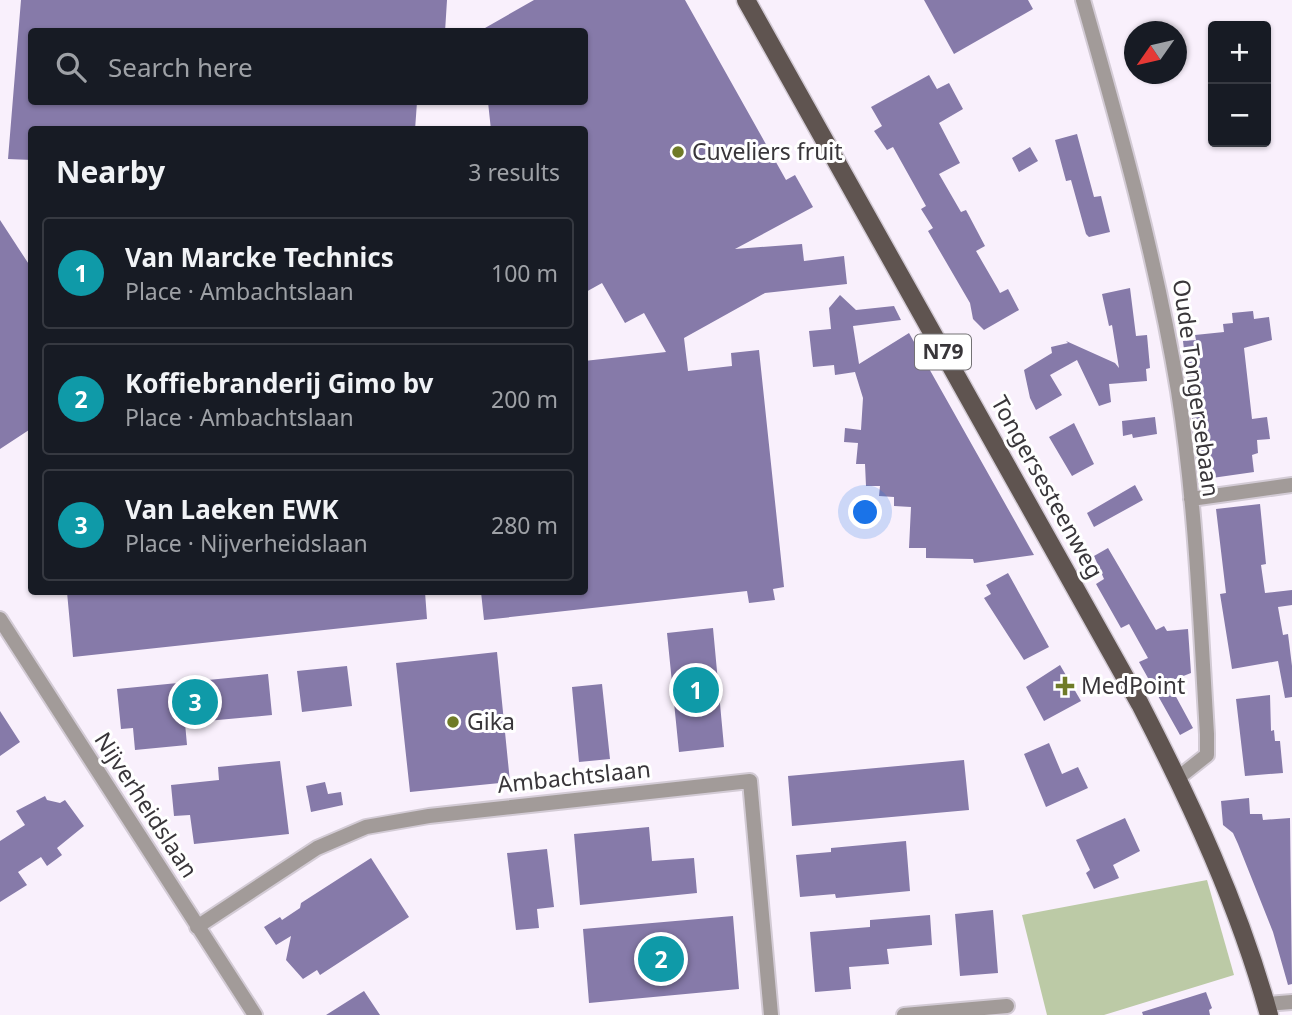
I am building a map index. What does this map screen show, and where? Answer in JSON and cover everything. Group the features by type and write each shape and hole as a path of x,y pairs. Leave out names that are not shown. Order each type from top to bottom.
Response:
{"main road":[{"name":"Tongersesteenweg","path":"746,0 1140,705 1178,778 1212,851 1267,1010"}],"street":[{"name":"Oude Tongersebaan","path":"1083,0 1155,267 1178,393 1191,499 1207,755 1178,778"},
{"path":"1191,499 1292,485"},
{"name":"Nijverheidslaan","path":"0,619 255,1015"},
{"name":"Ambachtslaan","path":"198,927 317,848 366,827 429,816 750,781 771,1015"},
{"path":"1267,1010 1292,1002"},
{"path":"904,1015 1007,1006"}],"green space":[{"path":"1207,880 1234,975 1104,1015 1047,1015 1022,915"}],"building":[{"path":"21,0 447,0 445,28 28,28 28,105 417,105 415,126 28,126 28,160 8,159"},
{"path":"534,0 685,0 786,180 795,175 813,207 735,249 802,244 804,261 844,256 847,284 765,293 684,338 688,371 732,366 731,353 759,350 784,587 773,589 775,600 749,603 747,591 484,620 481,595 588,595 588,361 666,352 644,313 625,323 602,283 588,291 588,126 491,126 488,105 588,105 588,28 485,28"},
{"path":"924,0 1028,0 1033,9 954,54"},
{"path":"929,75 937,89 949,83 963,109 939,123 960,163 939,174 961,212 966,210 985,246 976,251 1000,293 1008,289 1019,310 984,330 973,319 970,303 928,231 933,228 921,209 926,206 893,147 887,150 874,131 882,126 871,107"},
{"path":"1077,134 1094,197 1101,196 1110,232 1089,237 1071,180 1066,181 1055,140"},
{"path":"1030,147 1038,161 1019,172 1012,158"},
{"path":"0,220 28,263 28,431 0,449"},
{"path":"1130,288 1136,336 1147,335 1150,368 1146,369 1147,381 1109,384 1111,402 1099,406 1077,360 1050,375 1062,395 1036,410 1030,398 1024,370 1052,353 1051,347 1068,343 1066,341 1115,363 1119,368 1112,325 1109,326 1102,294"},
{"path":"840,295 856,310 894,306 901,320 853,326 859,364 909,333 1034,555 974,563 973,559 926,558 926,548 909,548 911,507 894,506 894,497 879,496 880,486 866,486 865,464 856,464 858,443 844,442 845,428 861,430 863,398 855,372 835,375 834,365 813,367 809,331 831,329 829,308"},
{"path":"1253,311 1254,319 1269,317 1272,340 1244,348 1252,419 1267,417 1270,439 1257,440 1258,453 1252,455 1254,472 1212,478 1210,460 1197,462 1183,341 1196,340 1195,335 1224,332 1223,324 1233,323 1232,313"},
{"path":"1155,417 1157,434 1133,438 1132,434 1123,436 1122,421"},
{"path":"1074,423 1094,464 1072,476 1049,437"},
{"path":"1135,485 1143,500 1094,527 1087,513"},
{"path":"1260,504 1266,564 1261,565 1265,593 1292,590 1292,605 1278,607 1283,635 1288,634 1292,697 1285,698 1278,661 1232,669 1220,594 1226,593 1216,509"},
{"path":"1108,548 1156,630 1164,626 1167,631 1188,629 1191,673 1168,682 1193,728 1180,735 1139,662 1148,658 1129,624 1121,628 1096,584 1104,579 1094,556"},
{"path":"1008,573 1049,647 1024,660 984,598 991,594 986,585"},
{"path":"67,595 425,595 427,619 73,657"},
{"path":"713,628 724,747 679,752 667,633"},
{"name":"Gika","path":"497,652 510,782 410,792 396,663"},
{"path":"1060,665 1081,701 1044,721 1026,687"},
{"path":"347,666 352,706 302,712 297,671"},
{"path":"268,674 272,715 185,723 187,745 135,750 133,728 121,729 117,689"},
{"path":"602,684 610,759 579,762 572,687"},
{"path":"1270,695 1271,731 1274,730 1275,741 1280,741 1283,773 1245,776 1236,699"},
{"path":"0,711 20,742 0,756"},
{"path":"1049,743 1062,774 1078,767 1088,788 1046,807 1024,754"},
{"path":"964,760 969,810 792,826 788,776"},
{"path":"280,761 289,834 194,844 190,815 174,816 171,785 219,780 218,767"},
{"path":"325,782 328,794 341,792 343,805 311,812 306,786"},
{"path":"45,796 47,800 60,803 65,800 84,826 57,848 62,855 47,866 41,857 18,872 27,885 0,902 0,841 25,825 16,811"},
{"path":"1249,798 1250,814 1262,814 1263,820 1290,818 1292,984 1288,985 1273,932 1238,844 1233,833 1223,825 1221,801"},
{"path":"1125,818 1140,851 1113,865 1119,878 1094,889 1086,873 1090,870 1076,840"},
{"path":"649,827 652,861 694,858 697,893 580,905 574,834"},
{"path":"906,841 910,891 836,898 835,894 800,897 796,855 831,852 831,848"},
{"path":"547,849 554,907 537,909 539,928 516,930 507,853"},
{"path":"371,858 409,917 320,975 317,970 303,979 286,960 291,936 276,945 264,927 280,917 282,920 300,908 301,903"},
{"path":"993,910 998,973 960,976 955,914"},
{"path":"930,915 932,945 887,949 889,964 849,967 851,989 815,992 810,932 870,927 870,920"},
{"path":"733,916 739,989 589,1003 583,929"},
{"path":"364,991 380,1015 326,1015"},
{"path":"1206,992 1212,1008 1209,1010 1210,1015 1143,1015 1142,1012"}],"place":[{"name":"Cuveliers fruit","path":"678,152"},
{"name":"MedPoint","path":"1065,686"},
{"name":"Van Marcke Technics","path":"696,690"},
{"name":"Van Laeken EWK","path":"195,702"},
{"name":"Gika","path":"453,722"},
{"name":"Koffiebranderij Gimo bv","path":"661,959"}]}
